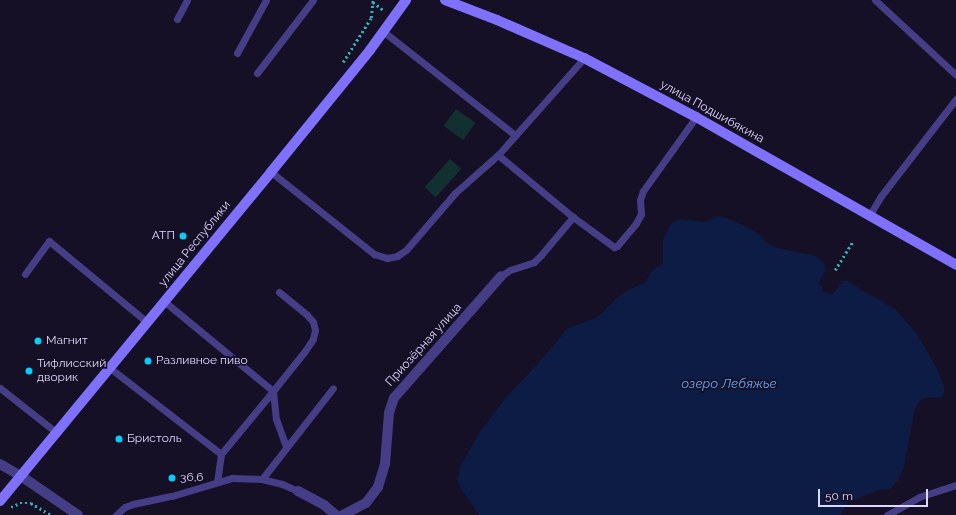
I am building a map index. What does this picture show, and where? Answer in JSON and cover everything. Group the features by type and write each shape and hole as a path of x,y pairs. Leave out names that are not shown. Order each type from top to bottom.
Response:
{"main road":[{"name":"улица Республики","path":"0,502 271,172 384,32 406,0"},
{"name":"улица Подшибякина","path":"445,0 497,20 584,58 696,117 956,265"}],"street":[{"name":"Приозёрная улица","path":"343,515 366,503 378,487 385,464 389,413 394,398 501,276"},
{"path":"0,464 21,476 78,515"},
{"path":"298,491 324,505 336,515"}],"lane":[{"path":"177,19 187,0"},
{"path":"238,53 266,0"},
{"path":"257,73 313,0"},
{"path":"875,0 956,75"},
{"path":"384,32 515,135"},
{"path":"271,172 374,254 387,258 397,256 406,250 454,193 498,155 584,58"},
{"path":"868,216 881,196 956,99"},
{"path":"498,155 608,245 614,247 617,246 636,223 641,214 640,200 643,191 696,117"},
{"path":"501,276 510,270 534,262 541,256 573,217"},
{"path":"25,274 49,241 148,322"},
{"path":"217,482 221,454 305,351 315,330 313,322 307,315 279,292"},
{"path":"165,302 273,391 276,419 286,446"},
{"path":"110,368 221,454"},
{"path":"0,388 57,433"},
{"path":"262,479 286,446 333,388"},
{"path":"116,515 125,507 132,504 172,496 232,478 262,479 282,484 298,491"},
{"path":"887,515 919,497 956,484"}],"path":[{"path":"339,68 371,18 373,0"},
{"path":"835,270 852,241"},
{"path":"7,511 20,503 31,503 51,515"}],"green space":[{"path":"456,109 475,123 463,140 444,126"},
{"path":"450,159 461,169 436,197 425,187"}],"water":[{"name":"озеро Лебяжье","path":"720,216 756,232 767,243 777,248 815,256 824,263 826,270 818,284 823,287 822,291 832,295 843,281 848,281 896,310 917,334 937,369 944,386 944,393 941,398 931,397 922,399 915,408 904,467 898,480 890,489 881,489 849,502 840,515 479,515 461,489 458,480 460,467 479,433 508,395 536,366 568,328 597,318 618,297 632,288 645,283 651,272 663,263 663,240 670,225 679,219 705,222"}],"place":[{"name":"АТП","path":"183,236"},
{"name":"Магнит","path":"38,341"},
{"name":"Разливное пиво","path":"148,361"},
{"name":"Тифлисский дворик","path":"29,371"},
{"name":"Бристоль","path":"119,439"},
{"name":"36,6","path":"172,478"}]}
